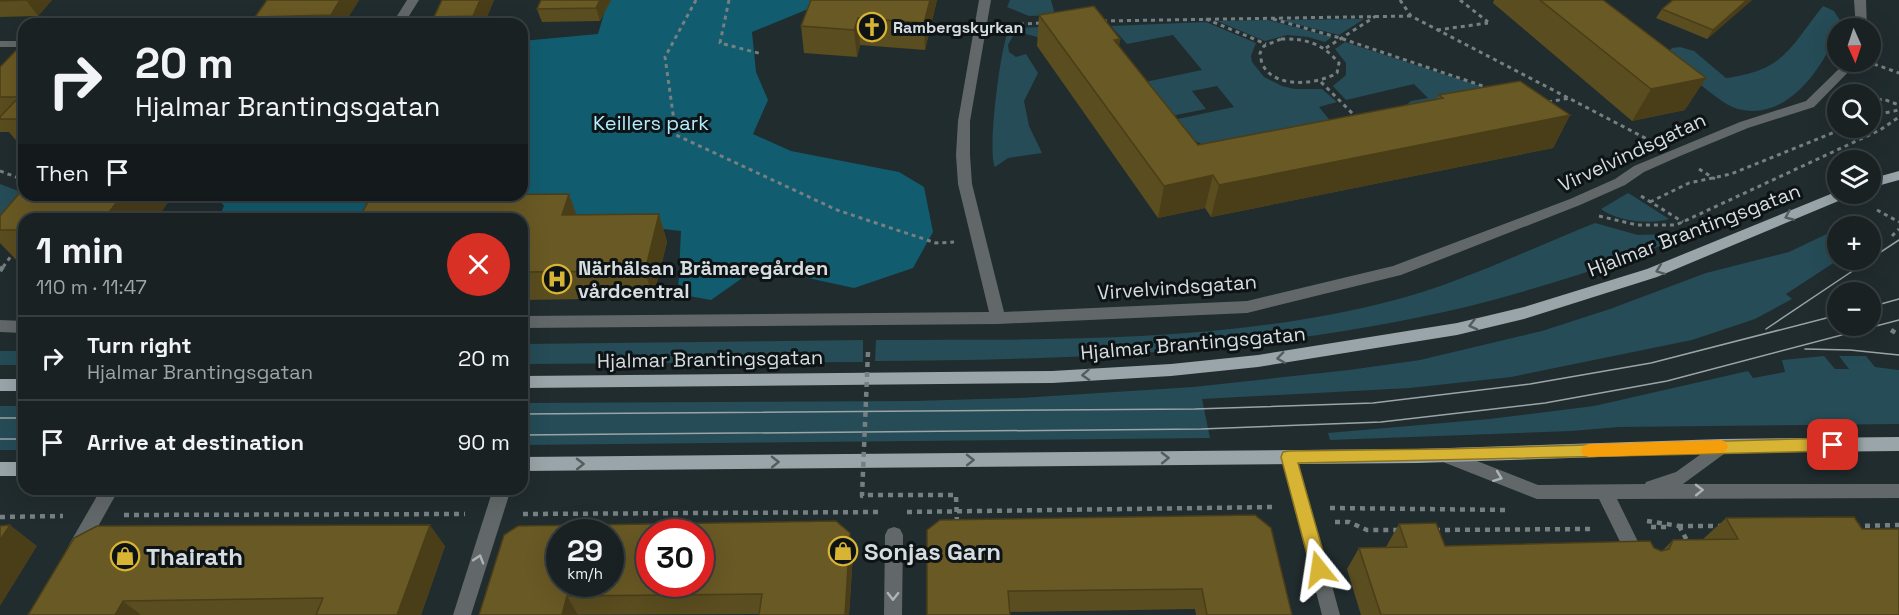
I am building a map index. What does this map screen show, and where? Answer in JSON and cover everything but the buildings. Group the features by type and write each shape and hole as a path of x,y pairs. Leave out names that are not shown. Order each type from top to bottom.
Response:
{"main road":[{"path":"1881,181 1899,175"},
{"name":"Hjalmar Brantingsgatan","path":"528,382 1052,377 1171,370 1258,361 1457,329 1524,313 1652,273 1827,201"},
{"path":"0,385 18,385"},
{"path":"528,464 1444,455 1722,446 1899,444"},
{"path":"0,469 18,469"}],"street":[{"path":"402,18 413,0"},
{"path":"985,0 964,121 963,155 965,184 998,318"},
{"path":"1860,0 1861,18"},
{"path":"0,45 18,44"},
{"name":"Virvelvindsgatan","path":"528,322 998,318 1183,311 1247,306 1396,271 1575,202 1620,182 1639,169 1675,153 1744,125 1810,104 1844,72"},
{"path":"0,326 18,327"},
{"path":"1641,491 1682,477 1722,446"},
{"path":"1444,455 1537,492 1899,491"},
{"path":"1289,457 1331,615"},
{"path":"1604,491 1640,562"},
{"path":"69,560 107,495"},
{"path":"462,615 500,495"},
{"path":"893,615 894,535"}],"path":[{"path":"696,0 665,57 676,135 837,210 936,243 980,240"},
{"path":"729,0 720,43 762,54"},
{"path":"1402,0 1411,16"},
{"path":"1436,30 1488,23 1460,0"},
{"path":"1326,48 1376,16"},
{"path":"1095,21 1411,16 1675,153"},
{"path":"1266,17 1340,38 1493,89"},
{"path":"1205,19 1267,44"},
{"path":"981,26 1050,23"},
{"path":"1281,39 1313,42 1326,48 1336,58 1338,68 1331,78 1321,82 1295,82 1270,73 1259,58 1260,51 1267,44 1281,39"},
{"path":"1881,67 1899,73"},
{"path":"1321,82 1363,124"},
{"path":"1537,104 1570,98"},
{"path":"1881,99 1899,107"},
{"path":"1881,113 1899,107"},
{"path":"1575,202 1602,218 1633,226 1659,227 1683,222 1880,130 1899,117"},
{"path":"1683,222 1650,202 1689,183 1731,174 1827,135"},
{"path":"0,171 18,178"},
{"path":"1877,210 1899,222"},
{"path":"1892,236 1899,229"},
{"path":"0,271 18,247"},
{"path":"0,262 7,262"},
{"path":"1891,330 1899,335"},
{"path":"868,342 862,496 956,495 957,528"},
{"path":"898,512 1305,515 1516,510"},
{"path":"0,517 886,512"},
{"path":"1305,515 1349,522 1367,530 1408,530"},
{"path":"1618,522 1679,526"},
{"path":"1432,530 1618,522 1723,526"},
{"path":"1844,526 1899,525"},
{"path":"1679,526 1695,554"}],"shaded area":[{"path":"1010,0 1051,0 1055,15 1029,16 1007,7"},
{"path":"1823,6 1834,11 1838,18 1827,18 1827,53 1817,69 1792,96 1777,105 1761,110 1738,109 1724,102 1685,73 1668,52 1672,48 1680,47 1694,51 1726,78 1761,69 1773,63 1793,46"},
{"path":"1364,19 1339,35 1280,20"},
{"path":"1268,20 1332,37 1325,42 1308,37 1287,35 1265,41 1217,21"},
{"path":"1206,22 1256,43 1251,56 1252,62 1264,77 1282,86 1295,89 1322,89 1337,102 1319,107 1341,134 1210,148 1193,140 1173,120 1234,107 1217,86 1192,91 1206,109 1171,116 1145,82 1202,70 1173,35 1127,44 1111,26"},
{"path":"1084,25 1041,38 1022,33 1013,36 1008,45 1009,52 1016,57 1026,54 1038,73 1024,101 1029,126 1042,153 1008,158 995,167 993,142 996,101 1001,59 1008,32 1018,28"},
{"path":"1345,42 1511,96 1408,107 1407,104 1411,101 1428,98 1414,84 1346,100 1333,86 1346,75 1346,63 1335,49"},
{"path":"0,184 18,191 18,201 24,201 24,213 18,213 18,220 0,223"},
{"path":"1628,193 1669,219 1653,222 1634,221 1601,209"},
{"path":"1595,223 1638,235 1694,233 1583,273 1498,299 1397,322 1323,334 1249,344 1099,356 875,361 876,340 1070,339 1135,336 1200,332 1328,315 1417,294"},
{"path":"1827,234 1827,267 1786,294 1792,299 1755,319 1692,340 1511,377 1410,388 1202,399 1210,438 528,445 528,403 913,401 1021,398 1193,387 1420,360 1542,331 1610,309 1706,273 1789,252"},
{"path":"863,340 863,362 528,364 528,344"},
{"path":"0,351 18,351 18,365 0,365"},
{"path":"1824,356 1835,369 1849,369 1839,356 1866,356 1875,367 1899,370 1899,424 1619,427 1571,431 1330,440 1328,433 1489,419 1594,406 1748,371 1753,378 1785,372 1782,360"},
{"path":"0,406 18,406 18,450 0,450"}],"green space":[{"name":"Keillers park","path":"608,0 830,0 752,32 756,72 768,100 753,134 791,151 899,172 924,187 933,232 913,268 854,288 758,267 711,300 678,294 681,231 482,208 428,213 221,213 224,206 220,201 528,201 528,40 598,34"}],"tram line":[{"path":"1881,252 1899,240"},
{"path":"1766,329 1854,270"},
{"path":"1881,304 1899,299"},
{"path":"528,414 1195,409 1373,403 1530,384 1651,363 1827,318"},
{"path":"528,435 1201,429 1381,422 1545,403 1667,381 1899,320"},
{"path":"1805,349 1850,350 1899,355"},
{"path":"0,418 18,418"},
{"path":"0,439 18,439"}],"slow traffic":[{"path":"1589,451 1721,446"}],"place":[{"name":"Rambergskyrkan","path":"872,27"},
{"name":"Närhälsan Brämaregården vårdcentral","path":"557,279"},
{"name":"Sonjas Garn","path":"843,551"},
{"name":"Thairath","path":"125,556"}],"route":[{"path":"1319,569 1289,457 1833,445"}]}
